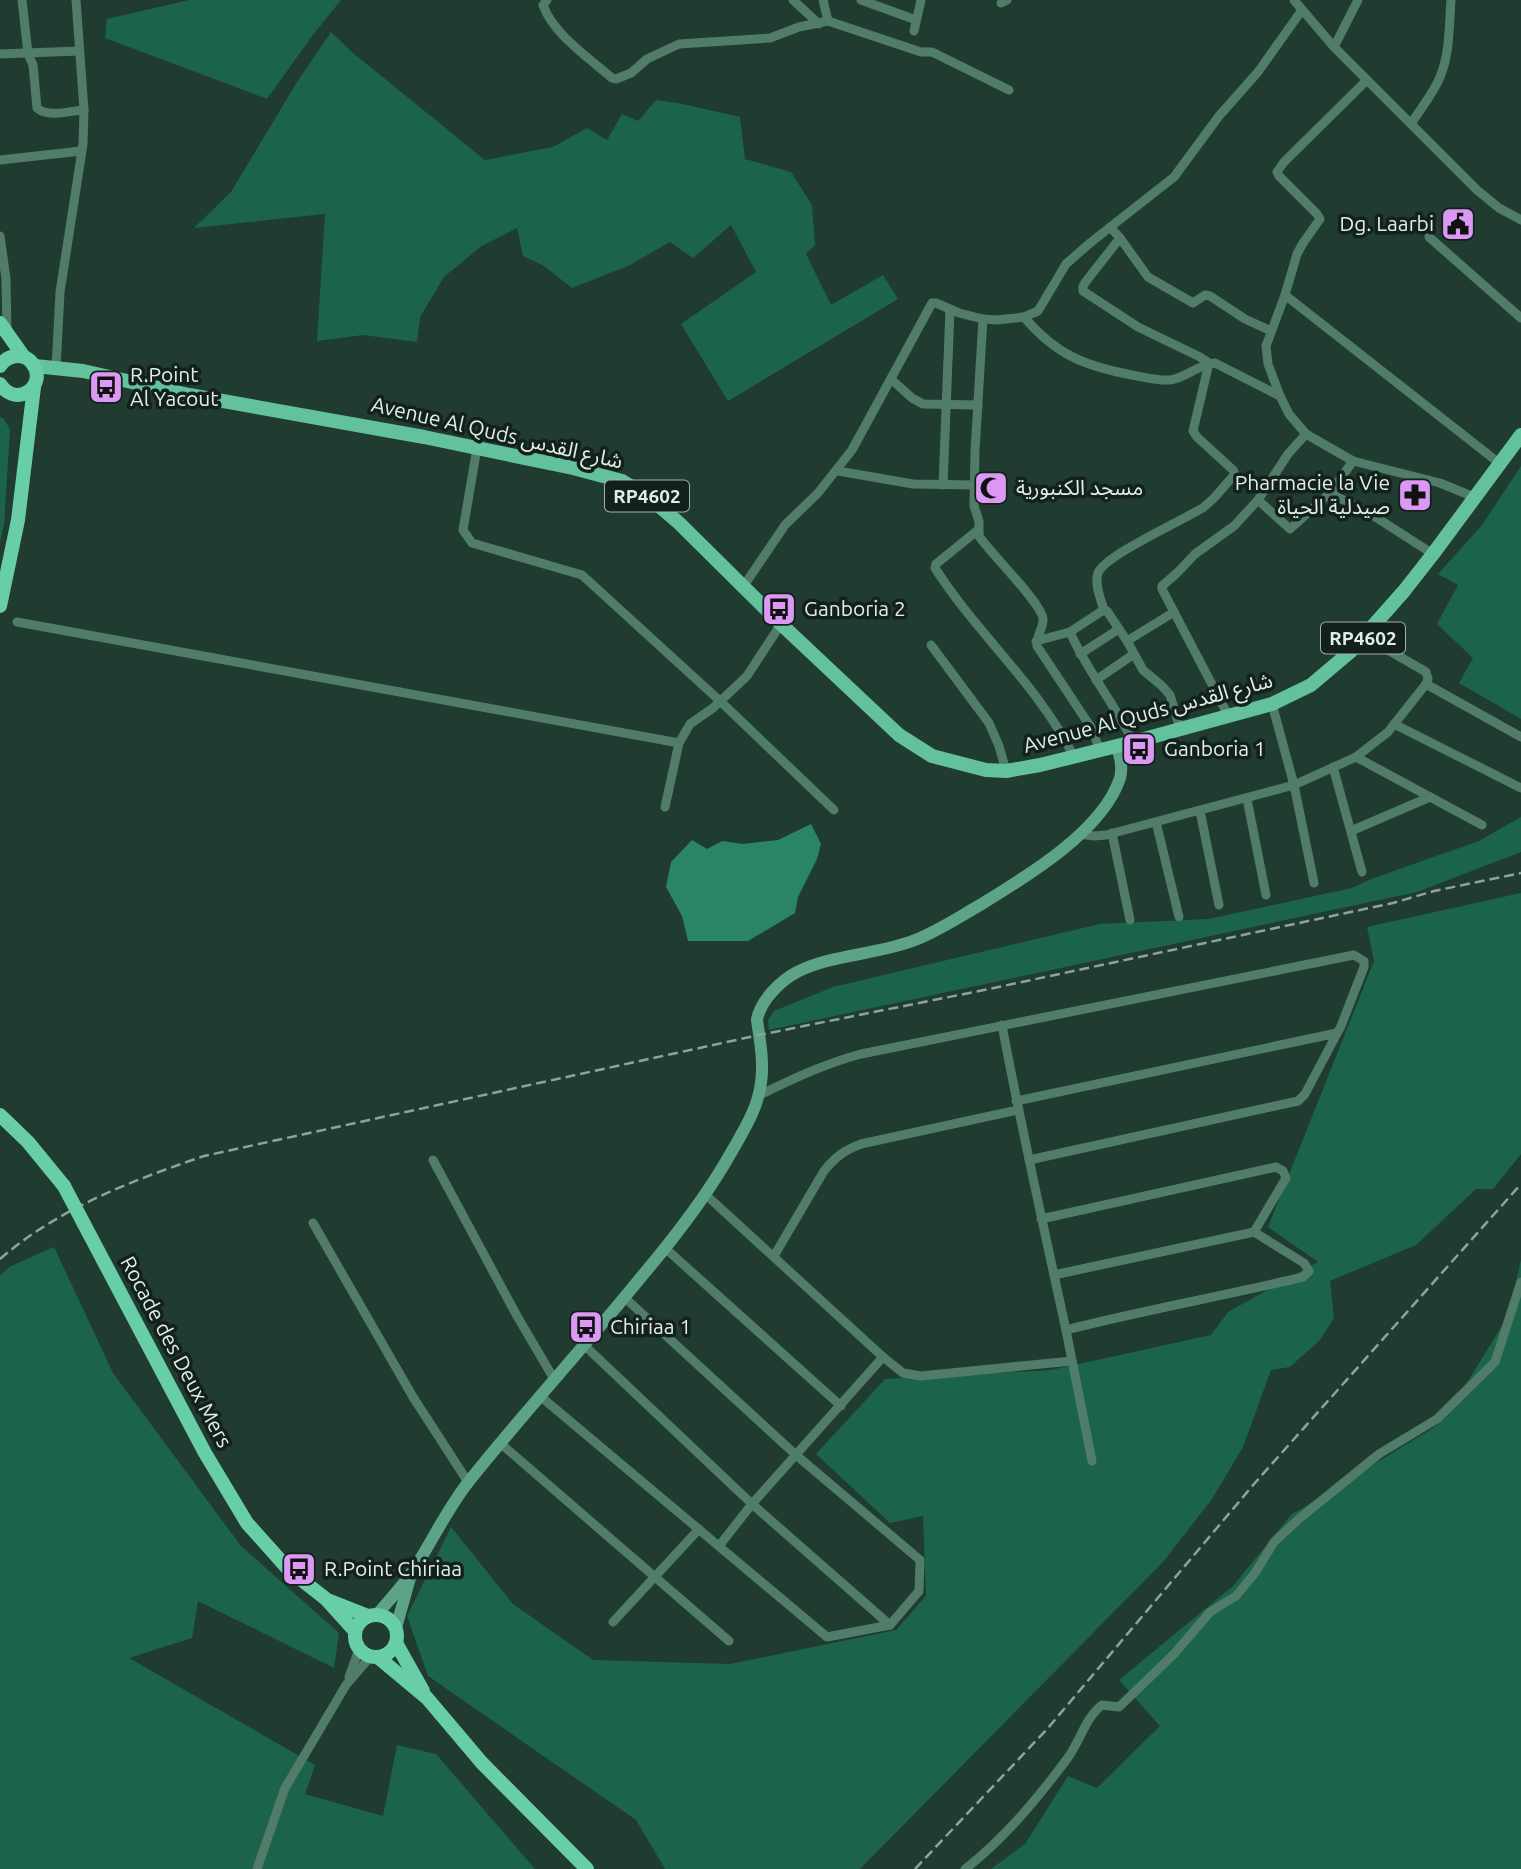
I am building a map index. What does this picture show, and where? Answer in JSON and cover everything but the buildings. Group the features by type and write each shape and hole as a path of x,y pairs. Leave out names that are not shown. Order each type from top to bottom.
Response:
{"highway":[{"path":"0,606 18,520 32,372 4,328"},
{"name":"RP4602","path":"0,366 10,357 17,356 32,372"},
{"path":"26,442 7,392 30,391 32,372"},
{"name":"Rocade des Deux Mers","path":"0,1115 64,1186 205,1452 247,1523 289,1570 326,1599 355,1631"},
{"name":"Rocade des Deux Mers","path":"326,1599 372,1616"},
{"path":"427,1698 388,1619 372,1616 357,1625 356,1644 427,1698 482,1763 587,1869"},
{"path":"369,1655 390,1653 396,1636"}],"main road":[{"name":"Avenue Al Quds شارع القدس","path":"32,372 63,369 83,371 189,395 350,422 573,468 622,481 652,499 679,523 781,624 886,724 910,743 932,756 986,770 1006,771 1100,751 1229,717 1272,704 1311,685 1341,661 1375,625 1433,554 1521,435"},
{"path":"372,1616 413,1571 468,1482 625,1297 706,1195 752,1116 761,1084 762,1065 757,1020 767,999 781,983 797,972 898,946 935,931 1042,866 1100,812 1116,786 1121,771 1117,746"},
{"path":"396,1636 413,1571"}],"street":[{"path":"22,0 28,54 33,65 36,104 39,110 48,113 84,110"},
{"path":"63,369 60,292 81,151 84,110 76,0"},
{"path":"547,0 543,5 547,16 560,32 612,78 617,79 631,73 647,59 679,44 770,38 799,27 824,22"},
{"path":"793,0 824,22 921,52 932,52 1009,90"},
{"path":"823,0 824,22"},
{"path":"861,0 916,20"},
{"path":"914,31 921,0"},
{"path":"1294,0 1334,47 1483,195 1521,220"},
{"path":"1334,47 1358,0"},
{"path":"1411,124 1434,90 1441,74 1446,58 1451,0"},
{"path":"743,587 785,525 838,471 852,450 931,304 936,303 950,310 983,319 1007,320 1033,314 1040,308 1066,264 1174,177 1219,116 1258,72 1302,9"},
{"path":"0,54 79,51"},
{"path":"1367,80 1277,172 1320,219 1297,254 1285,295 1270,331 1266,354 1280,396 1289,414 1306,435 1353,461 1440,483 1474,497"},
{"path":"0,160 81,151"},
{"path":"1110,227 1152,281 1193,303 1205,295 1210,296 1245,319 1270,331"},
{"path":"0,236 6,279 4,328"},
{"path":"1429,237 1521,318"},
{"path":"1120,238 1087,280 1083,291 1138,327 1209,363"},
{"path":"1285,295 1499,463"},
{"path":"943,485 950,310"},
{"path":"1024,317 1053,345 1097,368 1171,380 1209,363 1215,363 1280,396"},
{"path":"983,319 975,485 978,530 981,540 1042,613 1043,621 1036,641 1037,646 1092,730 1100,751"},
{"path":"1180,729 1170,695 1143,670 1109,613 1104,610 1097,575 1101,568 1138,543 1204,507 1235,476 1233,470 1193,431 1209,363"},
{"path":"892,380 923,404 978,405"},
{"path":"1229,717 1162,586 1195,554 1234,526 1258,500 1288,454 1306,435"},
{"path":"477,448 463,530 472,544 582,575 834,810"},
{"path":"1258,500 1290,529 1330,492 1353,461"},
{"path":"838,471 913,484 975,485"},
{"path":"1330,492 1433,554"},
{"path":"978,530 935,565 935,568 1048,713 1074,757"},
{"path":"1036,641 1070,632 1104,610"},
{"path":"1127,641 1174,612"},
{"path":"18,622 679,743"},
{"path":"665,807 679,743 691,724 747,676 781,624"},
{"path":"1080,654 1119,629"},
{"path":"1070,632 1080,654 1120,717 1133,743"},
{"path":"931,645 989,723 1006,771"},
{"path":"1079,834 1094,836 1112,833 1247,799 1294,785 1356,757 1388,732 1428,679 1426,671 1383,647"},
{"path":"1096,680 1134,654"},
{"path":"1426,684 1521,737"},
{"path":"1272,704 1294,785 1314,883"},
{"path":"1394,724 1521,788"},
{"path":"1356,757 1482,825"},
{"path":"1334,767 1362,872"},
{"path":"1351,831 1430,797"},
{"path":"1247,799 1266,895"},
{"path":"1200,811 1219,905"},
{"path":"1156,822 1179,917"},
{"path":"1112,833 1130,920"},
{"path":"758,1096 831,1062 1354,955 1364,961 1364,967 1337,1033 1298,1101 1029,1160"},
{"path":"1002,1025 1092,1461"},
{"path":"774,1256 824,1171 845,1150 1017,1106 1337,1033"},
{"path":"433,1160 554,1379"},
{"path":"1041,1219 1276,1167 1283,1171 1286,1178 1254,1232"},
{"path":"706,1195 903,1373 921,1376 1072,1361"},
{"path":"313,1223 413,1397 468,1482"},
{"path":"1054,1275 1254,1232 1304,1263 1309,1269 1303,1277 1066,1330"},
{"path":"665,1248 841,1406"},
{"path":"965,1869 984,1854 1026,1809 1068,1757 1094,1711 1102,1705 1119,1707 1174,1654 1210,1612 1236,1596 1255,1573 1274,1542 1379,1454 1437,1419 1495,1362 1521,1282"},
{"path":"540,1396 827,1637 890,1625 919,1591 920,1560 796,1455 625,1297"},
{"path":"584,1345 752,1504 890,1625"},
{"path":"719,1546 752,1504 883,1357"},
{"path":"500,1443 729,1641"},
{"path":"613,1622 699,1529"},
{"path":"257,1869 285,1788 346,1685 369,1655"}],"shaded area":[{"path":"189,0 341,0 267,99 105,38 107,19"},
{"path":"331,32 485,160 553,147 587,128 607,140 622,114 638,121 656,100 740,117 745,159 791,172 812,205 815,245 806,254 831,305 883,275 898,299 728,401 681,324 756,272 731,225 693,258 670,242 628,266 572,288 544,266 523,256 517,228 480,247 444,277 420,317 417,342 363,335 317,341 325,214 194,228 231,192 297,82"},
{"path":"0,417 10,429 4,525 0,542"},
{"path":"1521,466 1521,719 1459,683 1473,658 1437,624 1458,585 1438,574 1482,525"},
{"path":"1521,817 1521,852 1417,892 769,1030 768,1020 774,1011 833,987 1100,924 1208,919 1352,888 1479,841"},
{"path":"811,824 821,844 817,859 798,897 795,913 748,941 688,941 682,916 666,887 671,862 692,840 707,849 722,841 743,844 778,840"},
{"path":"1521,893 1521,1154 1493,1189 1476,1189 1416,1245 1330,1281 1334,1318 1320,1340 1290,1367 1271,1370 1243,1447 1212,1499 1163,1562 860,1869 665,1869 636,1820 428,1676 407,1616 451,1527 513,1604 593,1660 730,1664 896,1630 926,1596 923,1516 890,1523 816,1454 885,1379 1051,1370 1211,1335 1228,1312 1318,1262 1268,1227 1374,961 1367,927"},
{"path":"54,1247 113,1373 241,1546 339,1633 334,1668 198,1601 192,1638 129,1658 315,1765 305,1794 383,1816 397,1745 436,1754 535,1869 0,1869 0,1276 9,1267"},
{"path":"1521,1260 1521,1869 991,1869 1025,1844 1068,1776 1097,1788 1160,1726 1119,1680 1233,1586 1291,1515 1433,1428 1447,1415 1508,1316"}],"railway":[{"path":"0,1259 46,1225 71,1211 123,1186 204,1156 759,1035 1393,903 1434,891 1521,873"},
{"path":"915,1869 1048,1728 1254,1484 1521,1184"}],"place":[{"name":"Dg. Laarbi","path":"1458,224"},
{"name":"R.Point Al Yacout","path":"106,387"},
{"name":"مسجد الكنبورية","path":"991,488"},
{"name":"Pharmacie la Vie صيدلية الحياة","path":"1415,495"},
{"name":"Ganboria 2","path":"779,609"},
{"name":"Ganboria 1","path":"1139,749"},
{"name":"Chiriaa 1","path":"586,1327"},
{"name":"R.Point Chiriaa","path":"299,1569"}]}
